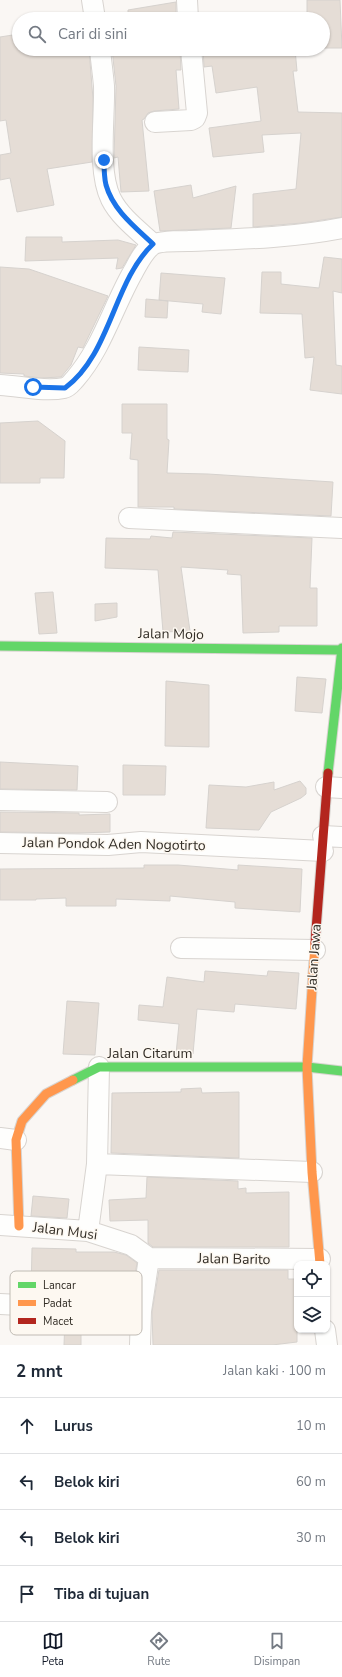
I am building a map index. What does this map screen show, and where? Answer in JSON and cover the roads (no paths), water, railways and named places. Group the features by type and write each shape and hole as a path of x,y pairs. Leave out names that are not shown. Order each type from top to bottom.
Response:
{"street":[{"path":"92,0 94,12"},
{"path":"187,0 188,12"},
{"path":"101,56 104,86 104,160 106,184 111,200 153,244"},
{"path":"155,122 190,120 195,118 197,113 192,56"},
{"path":"0,385 65,388 71,384 82,371 95,351 126,284 144,253 153,244 307,235 342,228"},
{"path":"128,518 342,528"},
{"name":"Jalan Mojo","path":"0,646 342,649"},
{"name":"Jalan Jawa","path":"320,1261 312,1172 307,1067 314,950 329,841 334,787 342,649"},
{"path":"0,800 107,802"},
{"name":"Jalan Pondok Aden Nogotirto","path":"0,843 108,845 141,842 329,841"},
{"path":"181,948 314,950"},
{"path":"88,1231 97,1164 99,1067"},
{"name":"Jalan Citarum","path":"10,1225 8,1139 46,1094 99,1067 307,1067 342,1071"},
{"path":"97,1164 312,1172"},
{"name":"Jalan Musi","path":"10,1225 88,1231 131,1245 149,1258"},
{"path":"142,1304 149,1258"},
{"name":"Jalan Barito","path":"149,1258 320,1261"},
{"path":"0,1304 10,1304"},
{"path":"319,1345 327,1345 325,1333"},
{"path":"140,1335 140,1345"}]}
